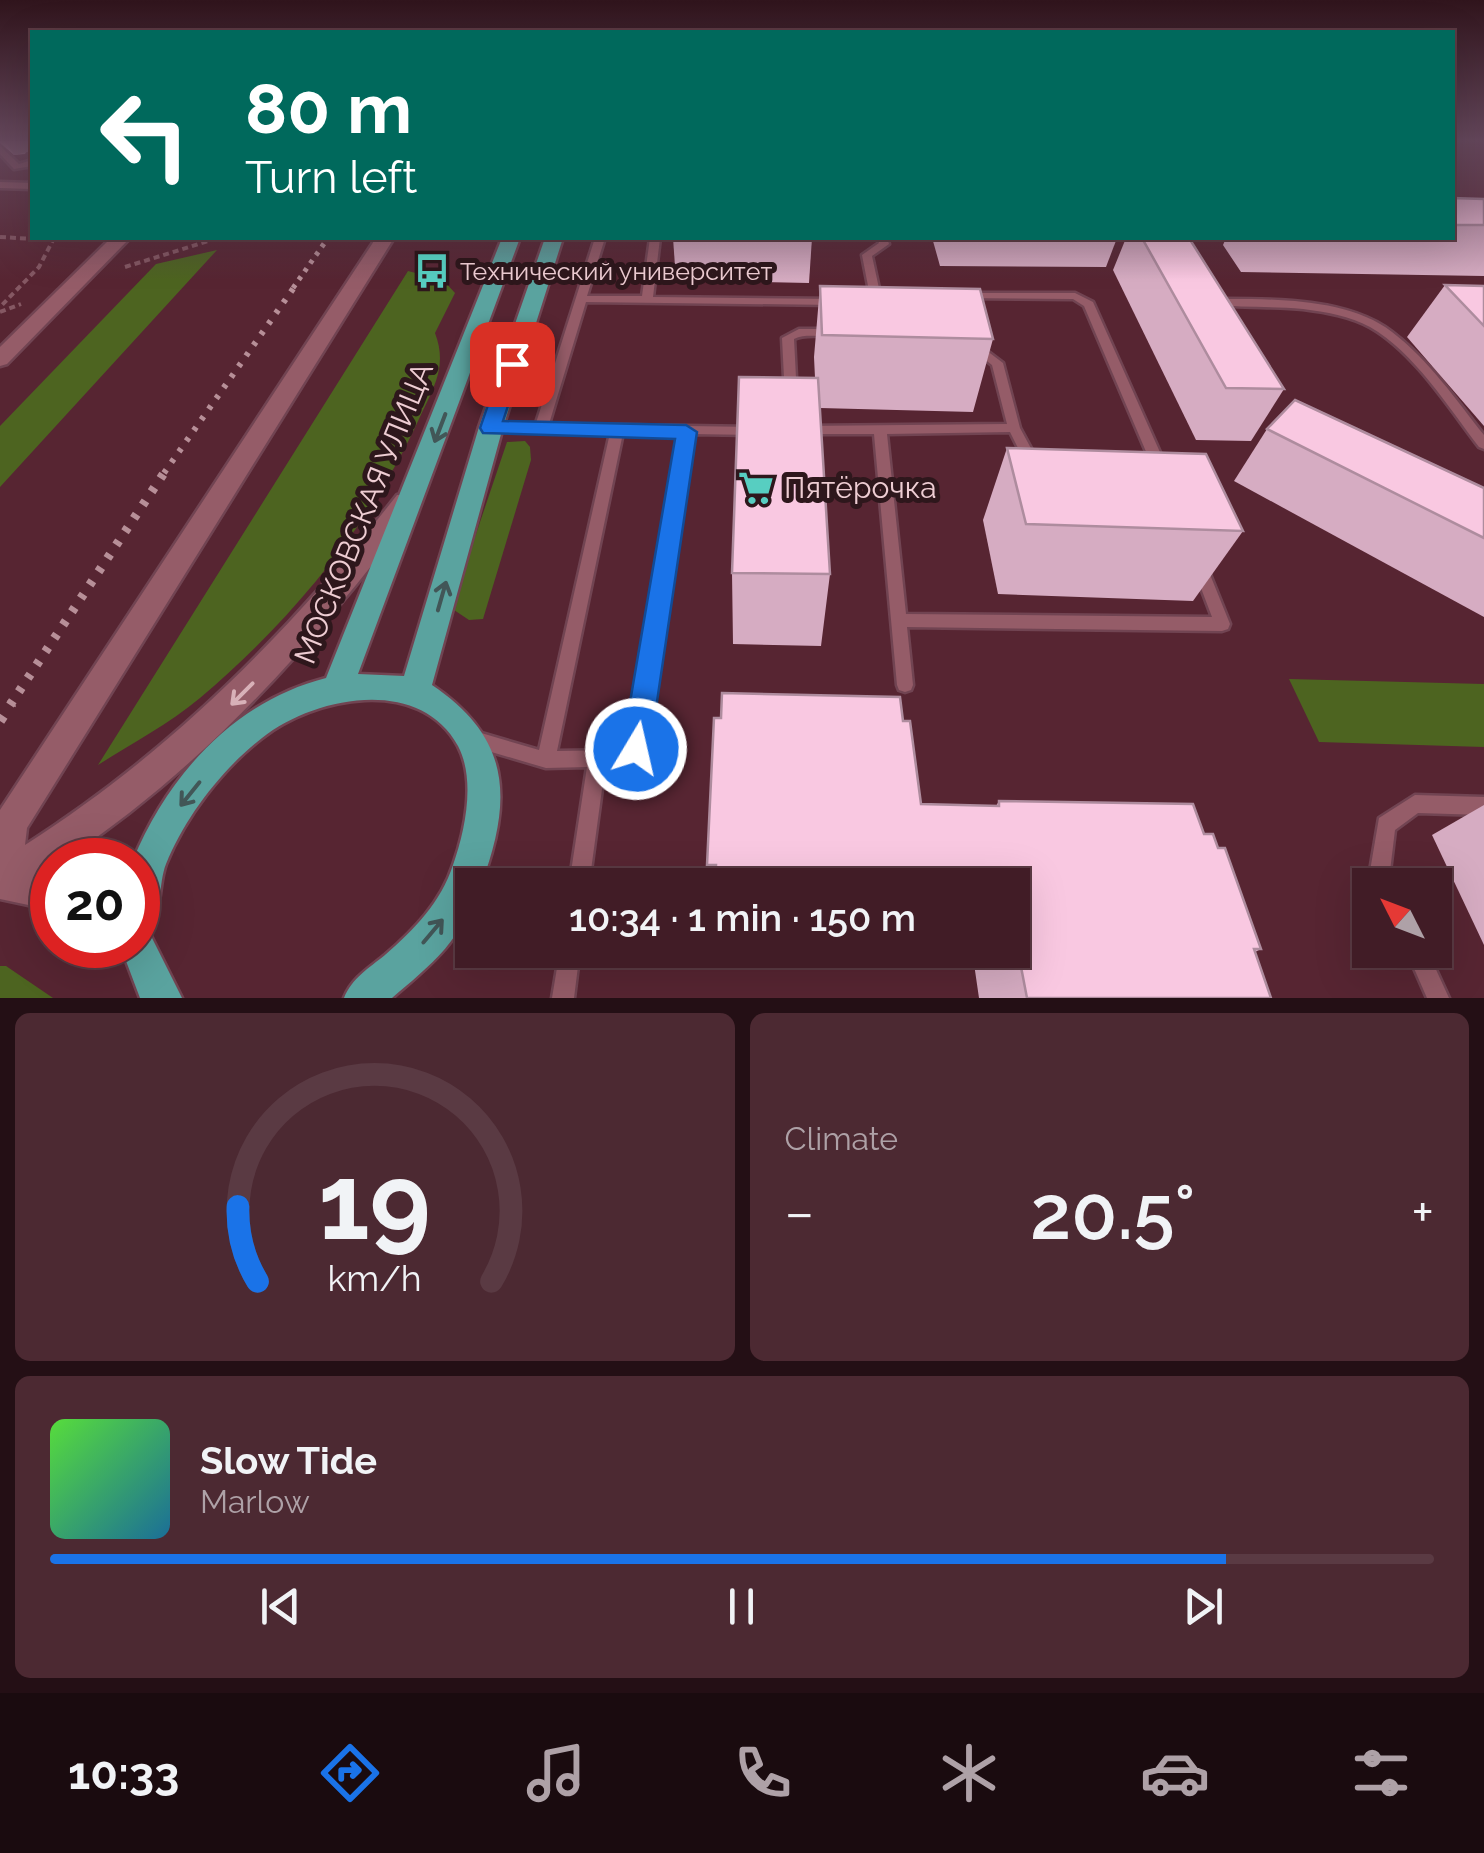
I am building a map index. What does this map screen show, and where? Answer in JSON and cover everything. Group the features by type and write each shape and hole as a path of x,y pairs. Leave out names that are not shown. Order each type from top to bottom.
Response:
{"main road":[{"name":"МОСКОВСКАЯ УЛИЦА","path":"160,841 179,807 214,764 257,723 292,703 337,690 510,240"},
{"path":"415,690 491,428 553,240"},
{"path":"337,690 415,690 450,715 470,738 482,784 479,838 454,906 408,960 363,998"},
{"path":"148,968 158,995 163,998"}],"street":[{"path":"0,359 119,240"},
{"path":"2,880 11,823 384,240"},
{"path":"2,880 163,768 240,696 346,582 418,486"},
{"path":"163,768 257,723"},
{"path":"2,880 30,887"}],"lane":[{"path":"542,429 599,240"},
{"path":"647,300 655,240"},
{"path":"883,240 884,244 867,255 875,296 893,296"},
{"path":"1206,289 1216,306 1269,302 1326,309 1385,331 1484,444"},
{"path":"948,296 1075,296 1088,304 1164,477"},
{"path":"580,299 852,302"},
{"path":"791,412 788,338 798,332 856,332"},
{"path":"958,338 997,363 1014,428 1043,484"},
{"path":"491,428 774,430"},
{"path":"792,430 1014,428"},
{"path":"880,429 905,685"},
{"path":"546,760 617,431"},
{"path":"470,738 546,760 630,758 636,749 686,432"},
{"path":"899,620 1222,624 1193,550"},
{"path":"581,868 597,759"},
{"path":"1380,868 1386,825 1415,804 1484,806"},
{"path":"563,998 567,968"},
{"path":"1424,968 1438,998"}],"path":[{"path":"0,237 30,239"},
{"path":"0,307 39,267 53,240"}],"green space":[{"path":"217,250 0,487 0,426 156,264"},
{"path":"408,271 443,280 455,293 435,333 440,356 434,387 377,497 296,605 233,669 176,716 98,765"},
{"path":"525,441 531,460 483,619 469,620 451,608 507,442"},
{"path":"1289,679 1484,684 1484,747 1319,742"},
{"path":"0,966 6,966 53,998 0,998"}],"building":[{"path":"1455,198 1484,199 1484,225 1455,225"},
{"path":"1143,240 1190,240 1284,389 1226,388"},
{"path":"1445,285 1484,286 1484,326"},
{"path":"820,286 980,289 993,339 822,335"},
{"path":"739,377 818,378 830,574 732,573"},
{"path":"1295,400 1484,488 1484,538 1267,429"},
{"path":"1007,448 1206,454 1243,531 1026,524"},
{"path":"722,693 900,697 903,721 910,721 921,804 1193,804 1204,834 1213,834 1218,848 1225,848 1261,949 1254,949 1271,998 1027,998 1021,968 1030,968 1030,868 707,865 714,718 721,718"}],"railway":[{"path":"293,288 327,240"},
{"path":"164,473 295,286"},
{"path":"10,705 164,473"},
{"path":"0,721 12,703"}],"place":[{"name":"Технический университет","path":"432,271"},
{"name":"Пятёрочка","path":"756,488"}],"route":[{"path":"512,364 491,428 686,432 636,749"}]}
